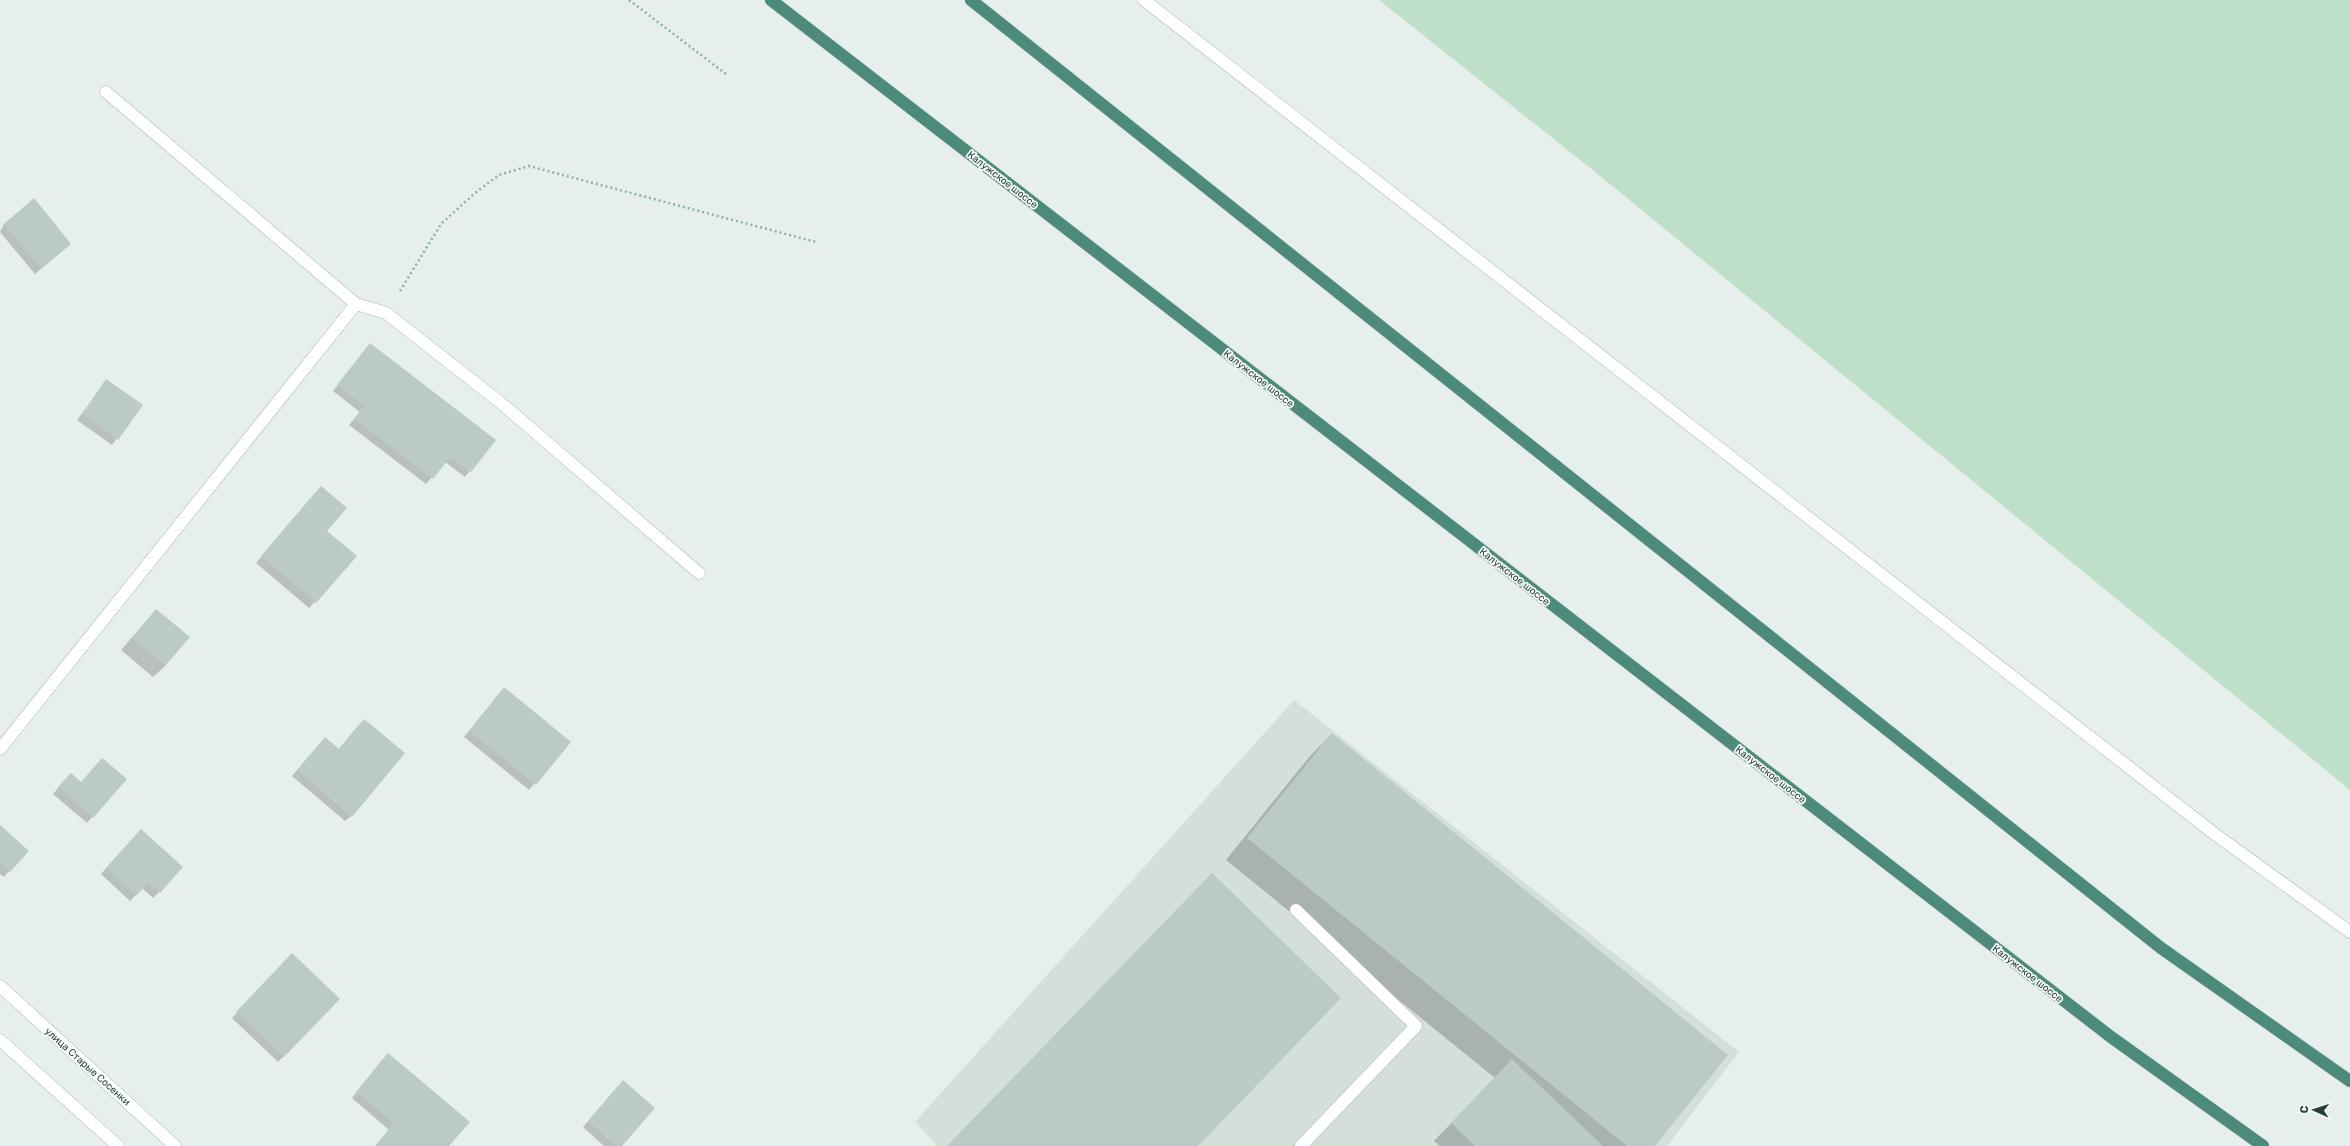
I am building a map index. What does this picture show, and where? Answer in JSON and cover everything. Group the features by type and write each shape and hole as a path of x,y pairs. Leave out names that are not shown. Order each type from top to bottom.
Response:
{"highway":[{"name":"Калужское шоссе","path":"772,0 2105,1032 2264,1146"},
{"path":"971,0 2162,948 2350,1081"}],"main road":[{"path":"1144,0 2212,832 2350,932"},
{"path":"106,92 356,304 386,314 501,403 699,573"},
{"path":"0,750 356,304"},
{"path":"1296,910 1416,1026 1301,1146"},
{"name":"улица Старые Сосенки","path":"0,986 175,1146"},
{"path":"0,1040 118,1146"}],"path":[{"path":"628,0 726,74"},
{"path":"386,314 441,224 475,193 499,175 529,166 816,242"}],"shaded area":[{"path":"1294,700 1739,1052 1667,1146 934,1146 936,1144 915,1122"}],"green space":[{"path":"1379,0 2350,0 2350,790 1594,171"}],"building":[{"path":"34,198 71,244 41,269 4,224"},
{"path":"370,343 496,440 471,472 450,457 433,479 354,419 364,406 337,385"},
{"path":"106,379 143,405 118,440 82,414"},
{"path":"321,486 347,508 327,531 357,556 316,603 261,556"},
{"path":"156,609 190,637 165,666 132,638"},
{"path":"504,687 571,742 536,785 469,731"},
{"path":"364,719 405,753 352,817 297,770 325,737 339,749"},
{"path":"1332,733 1728,1055 1655,1146 1627,1146 1247,838"},
{"path":"102,758 127,779 93,818 58,787 71,773 81,782"},
{"path":"0,825 29,851 10,872 0,863"},
{"path":"141,829 183,867 160,893 148,883 136,896 106,868"},
{"path":"1212,873 1341,998 1198,1146 947,1146"},
{"path":"292,953 340,999 284,1057 236,1012"},
{"path":"388,1053 470,1122 449,1146 375,1146 394,1123 356,1092"},
{"path":"1512,1059 1603,1146 1475,1146 1451,1123"},
{"path":"623,1080 655,1108 622,1146 616,1146 588,1121"}]}
